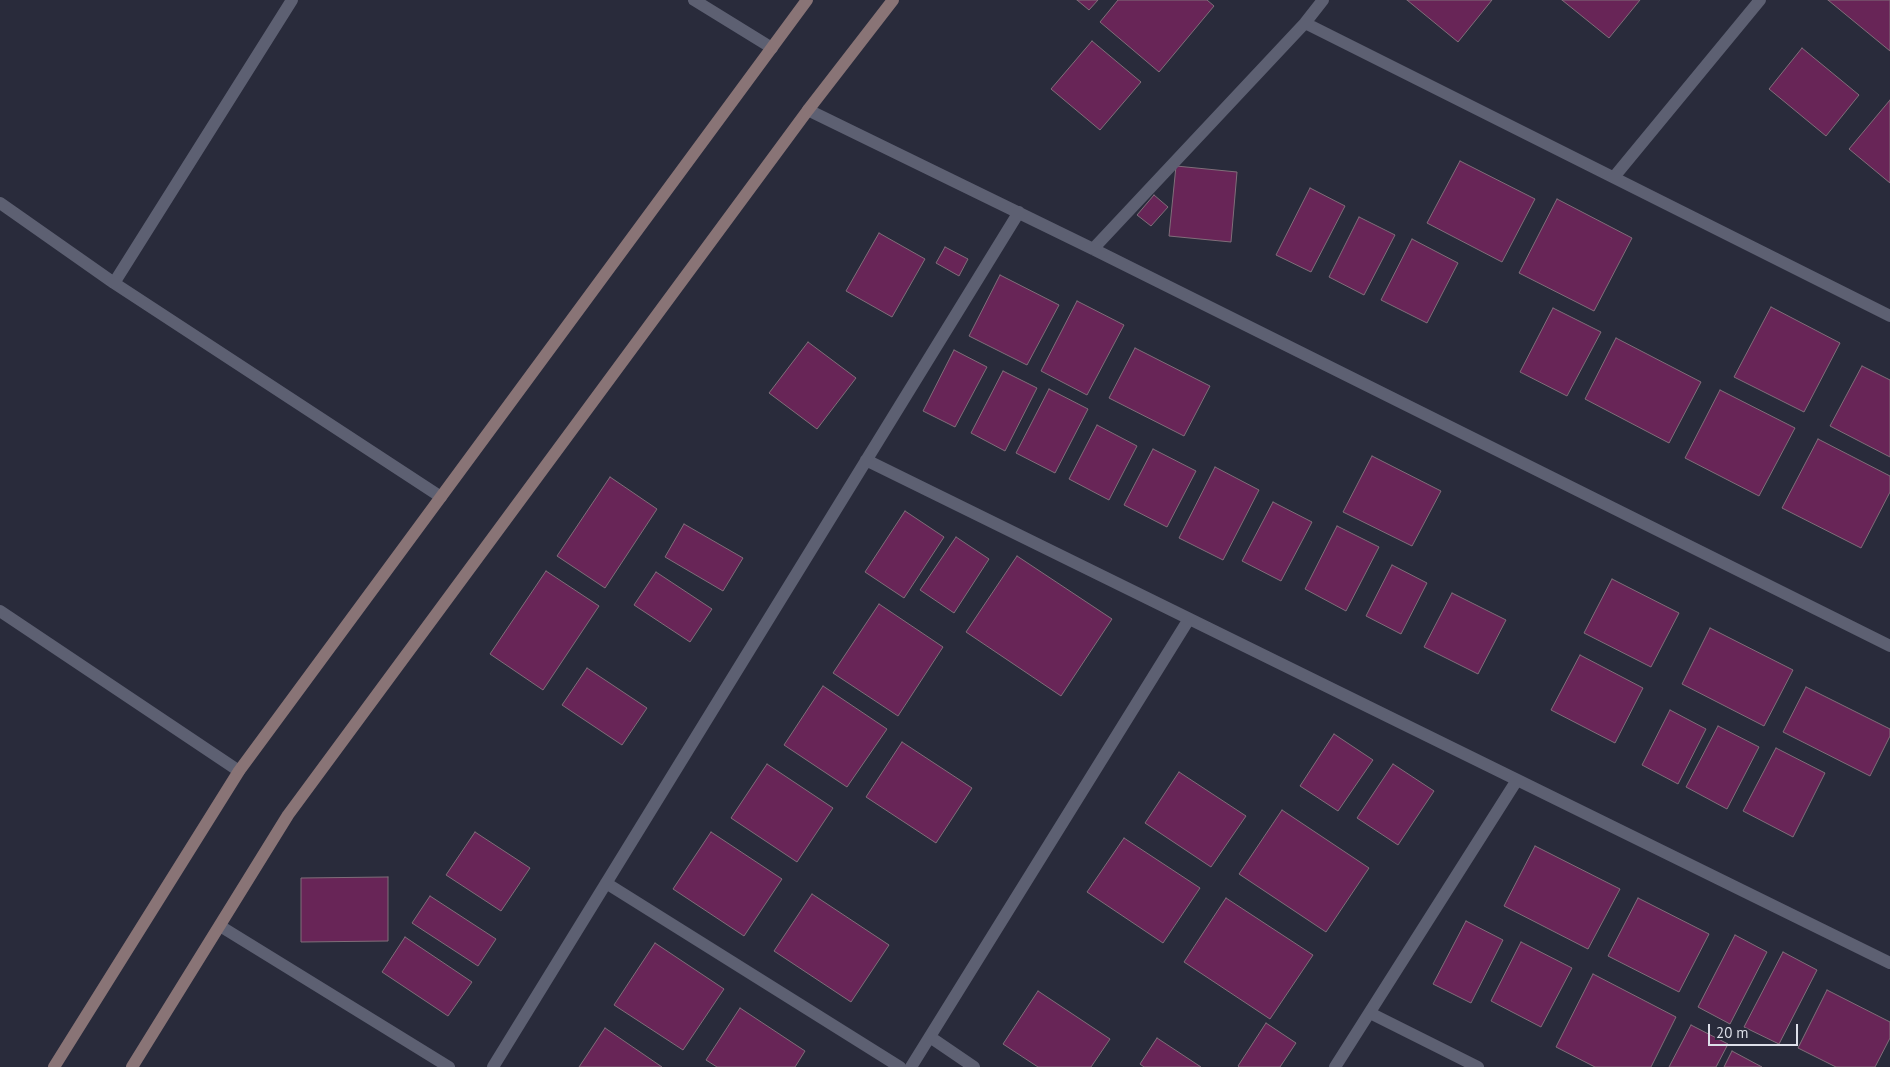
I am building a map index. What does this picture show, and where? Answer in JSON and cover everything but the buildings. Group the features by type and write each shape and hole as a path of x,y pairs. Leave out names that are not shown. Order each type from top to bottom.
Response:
{"street":[{"path":"114,283 292,0"},
{"path":"694,0 772,48"},
{"path":"54,1067 239,770 807,0"},
{"path":"132,1067 288,815 808,110 893,0"},
{"path":"1093,249 1305,23 1323,0"},
{"path":"1614,177 1760,0"},
{"path":"1305,23 1890,316"},
{"path":"808,110 1019,212 1890,646"},
{"path":"0,203 114,283 440,498"},
{"path":"493,1067 1019,212"},
{"path":"866,460 1890,963"},
{"path":"0,611 239,770"},
{"path":"911,1067 1189,619"},
{"path":"1335,1067 1517,780"},
{"path":"606,883 900,1067"},
{"path":"220,926 449,1067"},
{"path":"1370,1012 1478,1067"},
{"path":"930,1037 974,1067"}]}
